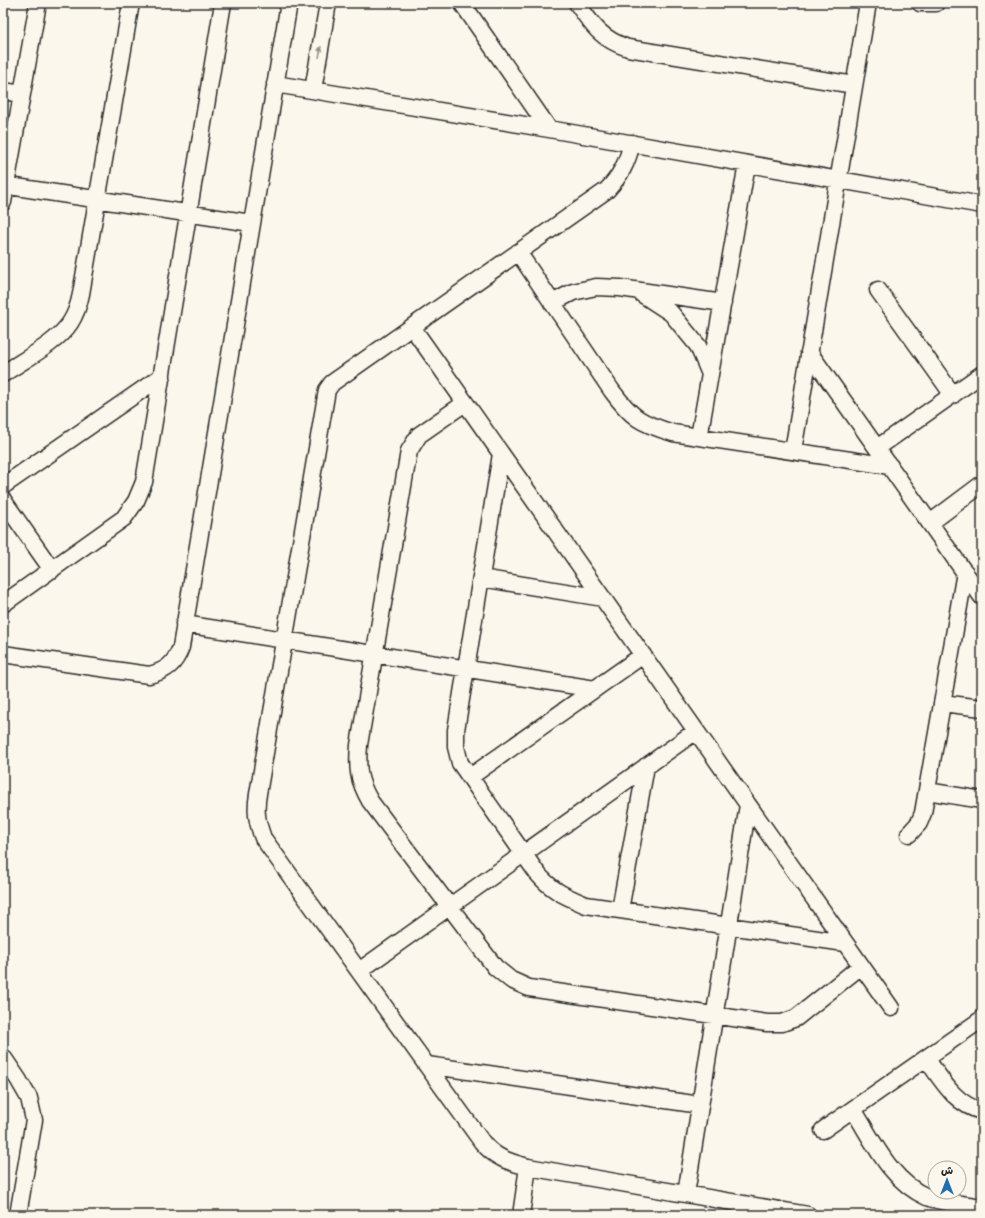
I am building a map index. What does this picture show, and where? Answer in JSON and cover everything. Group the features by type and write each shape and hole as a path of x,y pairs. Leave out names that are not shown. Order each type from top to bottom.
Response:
{"street":[{"path":"3,202 4,185 38,3"},
{"path":"3,374 59,336 70,324 77,310 98,199 131,3"},
{"path":"3,604 124,518 136,501 144,482 223,3"},
{"path":"3,654 149,676 160,673 170,667 177,658 289,3"},
{"path":"313,90 328,3"},
{"path":"577,3 603,37 628,48 854,85"},
{"path":"793,451 868,3"},
{"path":"920,3 936,3"},
{"path":"467,5 549,129"},
{"path":"275,84 632,143 982,205"},
{"path":"3,91 22,94"},
{"path":"632,143 628,161 620,177 608,190 332,383 327,390 256,809 257,824 263,838 427,1065 490,1151 499,1158 528,1167 808,1215"},
{"path":"699,437 747,164"},
{"path":"4,185 251,223"},
{"path":"518,252 627,411 648,426 672,433 890,466"},
{"path":"552,303 573,292 596,287 722,303"},
{"path":"878,290 953,395"},
{"path":"637,291 671,312 698,346 710,374"},
{"path":"412,327 891,1008"},
{"path":"809,352 982,597"},
{"path":"877,448 982,374"},
{"path":"3,486 162,376"},
{"path":"466,403 419,435 409,451 359,745 357,767 361,784 370,801 495,968 511,980 529,988 714,1016 767,1023 782,1023 802,1014 861,966"},
{"path":"501,454 456,730 456,747 460,763 524,854 549,887 567,897 586,904 845,943"},
{"path":"930,523 982,484"},
{"path":"3,500 52,570"},
{"path":"909,834 919,823 927,791 965,572"},
{"path":"481,578 603,598"},
{"path":"184,624 595,689"},
{"path":"470,777 643,655"},
{"path":"942,703 982,708"},
{"path":"359,971 696,731"},
{"path":"620,910 646,766"},
{"path":"927,791 982,800"},
{"path":"686,1194 748,805"},
{"path":"823,1130 981,1020"},
{"path":"3,1057 29,1098 34,1120 18,1215"},
{"path":"926,1058 958,1099 974,1110 982,1111"},
{"path":"427,1065 700,1105"},
{"path":"853,1109 890,1168 906,1186 928,1198 982,1207"},
{"path":"521,1215 528,1167"}]}
